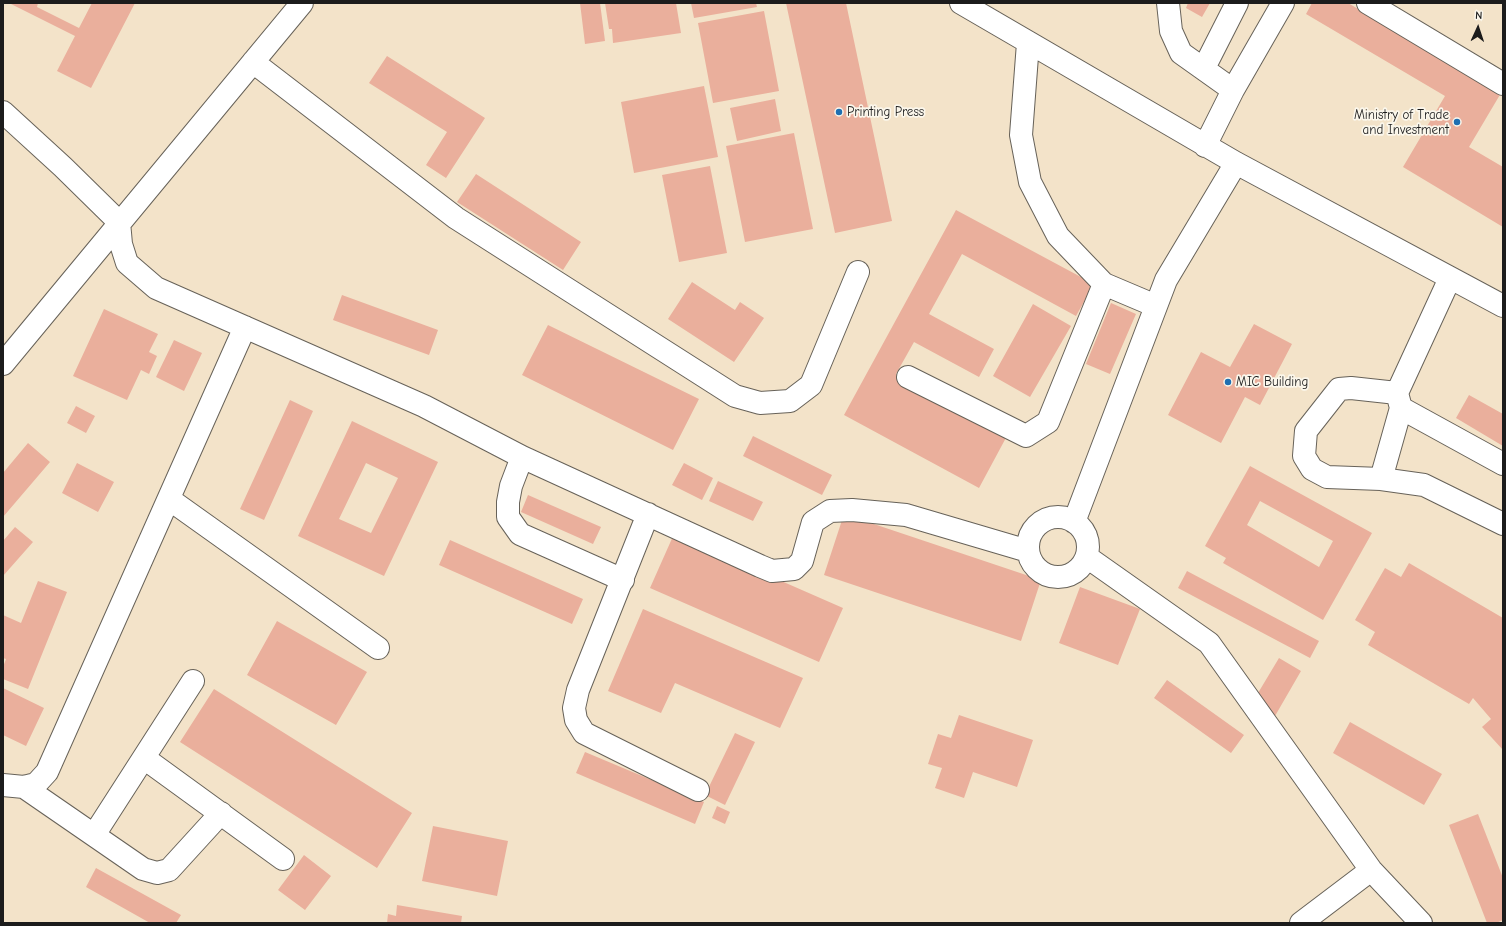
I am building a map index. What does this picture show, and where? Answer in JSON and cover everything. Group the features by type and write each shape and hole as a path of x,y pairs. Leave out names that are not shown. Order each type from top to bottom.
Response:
{"street":[{"path":"3,364 119,222 302,3"},
{"path":"961,3 1205,146 1503,306"},
{"path":"1168,3 1171,31 1181,53 1233,90"},
{"path":"1204,68 1237,3"},
{"path":"1205,146 1233,90 1283,3"},
{"path":"1368,3 1503,84"},
{"path":"1028,43 1021,135 1030,182 1058,236 1104,284 1156,306"},
{"path":"253,62 456,218 735,396 760,403 790,401 812,385 858,272"},
{"path":"3,112 64,167 119,222 121,244 127,263 156,288 424,406 522,457 772,571 794,569 802,561 813,522 830,511 852,510 906,516 1028,551"},
{"path":"1074,522 1166,280 1236,163"},
{"path":"1381,478 1399,401 1450,278"},
{"path":"908,377 1026,436 1048,422 1104,284"},
{"path":"13,786 36,784 47,772 245,327"},
{"path":"1503,464 1399,401 1351,388 1339,390 1306,431 1304,456 1312,469 1327,477 1381,478 1424,485 1503,524"},
{"path":"522,457 511,486 508,502 508,517 520,534 623,580"},
{"path":"169,498 378,648"},
{"path":"648,514 578,690 574,708 576,720 584,733 698,790"},
{"path":"1061,518 1074,522 1084,531 1088,544 1087,557 1080,568 1069,576 1055,577 1042,573 1033,563 1028,551 1030,537 1037,526 1048,519 1061,518"},
{"path":"1087,557 1209,643 1371,870 1421,923"},
{"path":"94,835 193,681"},
{"path":"144,758 283,859"},
{"path":"13,786 94,835 143,869 157,873 169,870 221,813"},
{"path":"1301,923 1371,870"}],"building":[{"path":"9,3 38,3 37,7 79,28 92,3 135,3 91,88 57,71 75,36"},
{"path":"580,3 600,3 605,41 585,44"},
{"path":"605,3 676,3 681,33 613,43 612,29 609,29"},
{"path":"691,3 756,3 757,7 694,18"},
{"name":"Printing Press","path":"786,3 846,3 892,221 835,233"},
{"path":"1188,3 1210,3 1202,17 1186,8"},
{"name":"Ministry of Trade and Investment","path":"1312,3 1348,3 1501,93 1469,147 1503,167 1503,227 1403,167 1445,96 1306,14"},
{"path":"764,11 779,91 713,103 698,23"},
{"path":"387,56 485,118 446,178 426,165 447,132 369,83"},
{"path":"704,86 718,157 634,173 621,102"},
{"path":"775,99 781,131 737,141 730,108"},
{"path":"794,133 813,229 745,242 726,146"},
{"path":"710,166 727,253 679,262 662,175"},
{"path":"476,174 581,242 563,270 457,202"},
{"path":"956,210 1094,284 1076,316 962,254 929,314 994,349 979,377 914,342 896,374 1008,434 979,488 844,415"},
{"path":"692,282 735,310 740,302 764,318 734,362 668,319"},
{"path":"342,295 438,330 429,355 333,320"},
{"path":"1111,303 1136,314 1110,374 1086,364"},
{"path":"1033,304 1071,326 1030,397 993,376"},
{"path":"104,309 158,334 149,352 157,356 149,374 141,370 127,400 73,376"},
{"name":"MIC Building","path":"1254,324 1292,344 1260,405 1245,397 1221,443 1168,415 1201,352 1230,367"},
{"path":"548,325 699,399 673,450 522,375"},
{"path":"174,340 202,353 184,391 156,377"},
{"path":"1469,395 1503,414 1503,446 1456,418"},
{"path":"290,400 313,411 264,520 240,509"},
{"path":"76,406 95,416 86,433 67,423"},
{"path":"352,421 438,462 384,576 298,536","holes":["366,463 398,478 371,533 339,519"]},
{"path":"753,436 832,475 822,495 743,456"},
{"path":"28,443 50,462 3,517 3,473"},
{"path":"77,463 114,482 98,512 62,493"},
{"path":"684,463 713,478 702,500 672,485"},
{"path":"1250,466 1372,533 1323,620 1223,563 1226,558 1205,546","holes":["1260,501 1333,541 1319,567 1247,525"]},
{"path":"718,481 763,502 753,521 709,501"},
{"path":"528,495 601,527 593,544 521,512"},
{"path":"844,514 1041,580 1021,641 824,575"},
{"path":"15,527 33,542 3,576 3,541"},
{"path":"674,534 843,608 819,662 650,588"},
{"path":"450,540 583,599 572,624 439,565"},
{"path":"1409,563 1503,618 1503,750 1482,727 1491,719 1473,698 1469,704 1368,645 1375,632 1355,620 1385,568 1401,577"},
{"path":"1187,571 1319,641 1310,658 1178,588"},
{"path":"38,581 67,592 28,689 3,679 3,667 6,659 3,658 3,615 21,623"},
{"path":"1080,587 1140,609 1118,665 1059,643"},
{"path":"643,609 803,678 780,728 675,683 661,713 608,691"},
{"path":"277,621 367,672 336,725 247,675"},
{"path":"1279,658 1301,671 1275,716 1252,703"},
{"path":"1167,680 1244,735 1231,753 1154,698"},
{"path":"3,688 44,708 26,746 3,735"},
{"path":"214,689 412,813 377,868 180,742"},
{"path":"959,715 1033,740 1017,787 973,772 964,798 935,788 942,768 928,764 938,734 951,738"},
{"path":"1350,722 1442,774 1424,805 1333,753"},
{"path":"735,733 755,742 725,805 705,795"},
{"path":"585,752 704,802 695,824 576,773"},
{"path":"717,806 730,812 725,824 712,818"},
{"path":"1478,814 1503,878 1503,920 1496,923 1487,923 1449,825"},
{"path":"433,826 508,841 497,896 422,881"},
{"path":"304,855 331,876 305,910 278,890"},
{"path":"96,868 181,915 176,923 150,923 86,887"},
{"path":"397,905 462,916 461,923 387,923 388,914 396,916"}],"place":[{"name":"Printing Press","path":"839,112"},
{"name":"Ministry of Trade and Investment","path":"1457,122"},
{"name":"MIC Building","path":"1228,382"}]}
